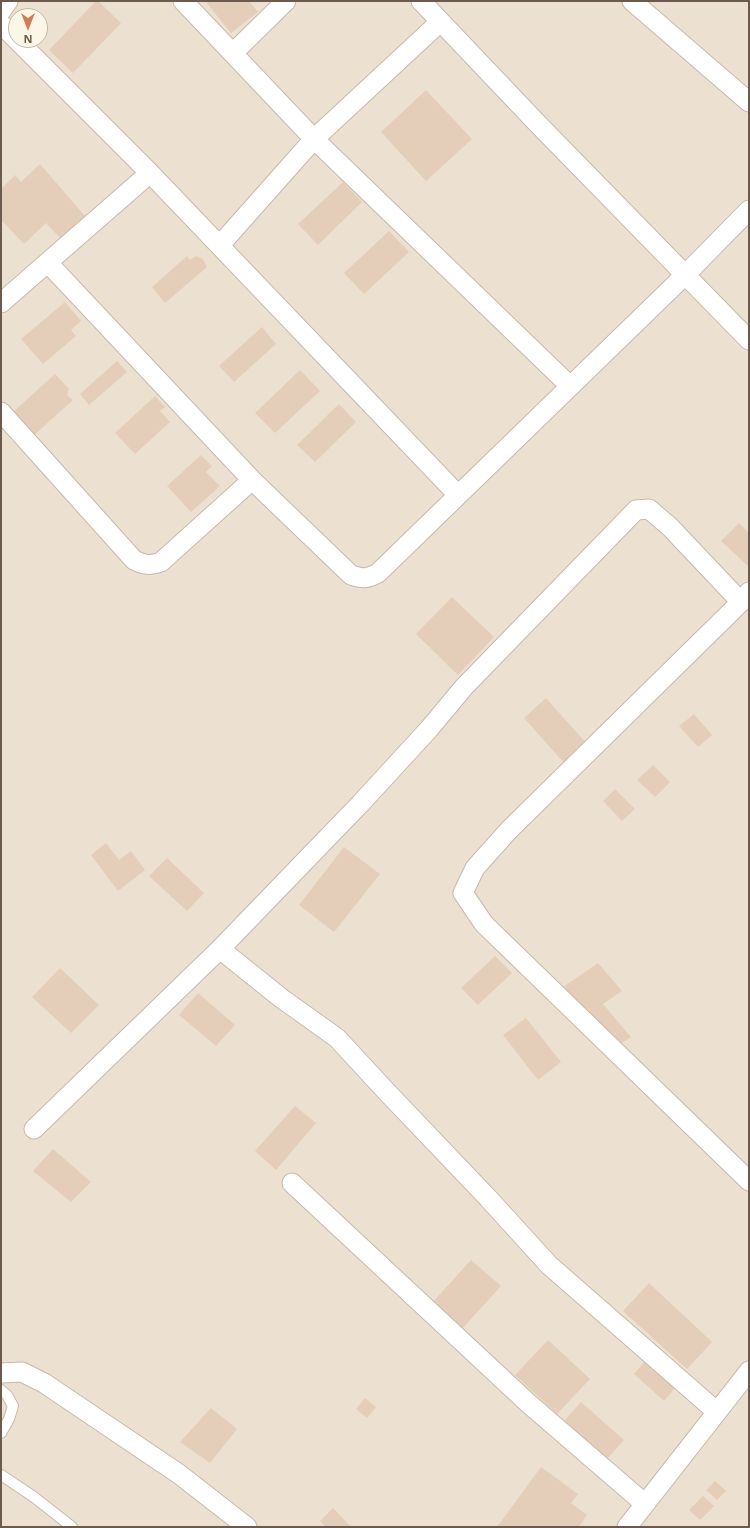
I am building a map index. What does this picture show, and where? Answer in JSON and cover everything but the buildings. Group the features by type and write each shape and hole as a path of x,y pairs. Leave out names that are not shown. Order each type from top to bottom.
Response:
{"street":[{"path":"1,11 8,1"},
{"path":"183,1 314,139 570,386"},
{"path":"233,53 286,1"},
{"path":"421,1 749,340"},
{"path":"632,1 749,102"},
{"path":"220,245 314,139 440,22"},
{"path":"26,48 220,245 458,495"},
{"path":"1,302 48,263 150,173"},
{"path":"48,263 252,480 351,574 361,578 369,578 378,573 749,210"},
{"path":"1,412 134,560 142,564 152,565 161,562 252,480"},
{"path":"34,1129 220,949 361,803 429,730 464,687 636,510 649,509 665,522 745,597 509,830 475,868 463,893 484,924 749,1181"},
{"path":"220,949 281,998 337,1038 549,1265 717,1412"},
{"path":"292,1183 528,1403 644,1504"},
{"path":"1,1373 22,1372 44,1383 179,1474 247,1527"},
{"path":"627,1527 717,1412 747,1378"}],"lane":[{"path":"1,1390 7,1395 13,1406 9,1419 1,1433"},
{"path":"1,1475 34,1497 72,1527"}],"shaded area":[{"path":"1,1 749,1 749,1527 1,1527"}]}
